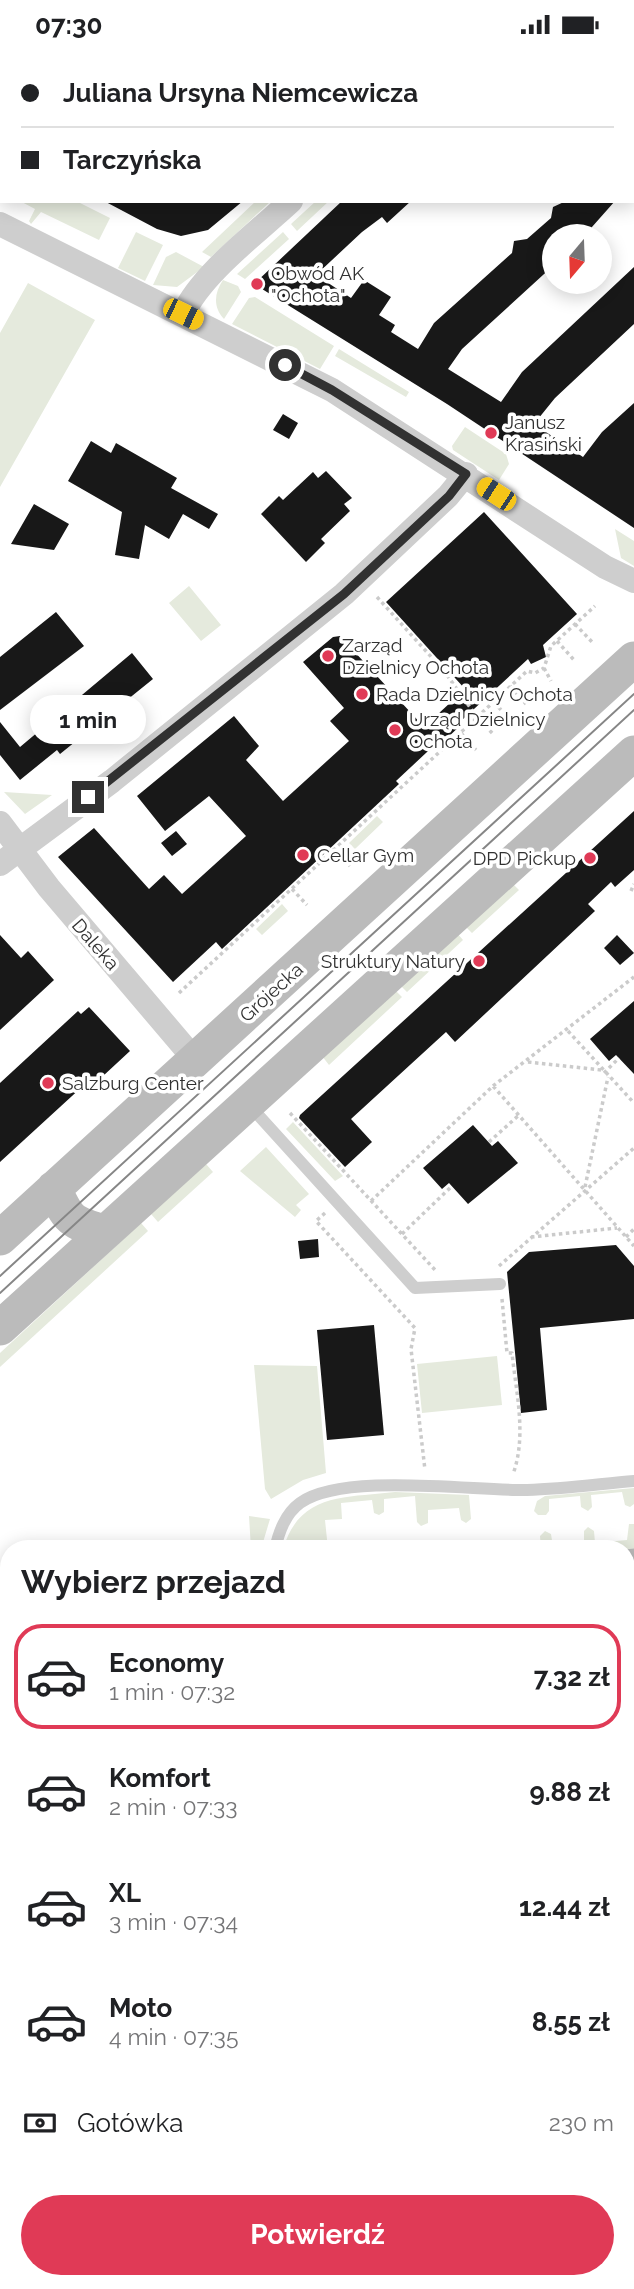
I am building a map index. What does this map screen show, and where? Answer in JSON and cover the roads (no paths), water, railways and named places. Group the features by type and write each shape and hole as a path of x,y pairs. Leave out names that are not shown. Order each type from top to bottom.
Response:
{"main road":[{"name":"Grójecka","path":"0,1238 634,659"},
{"path":"0,1328 634,753"},
{"path":"54,1188 66,1215 76,1224 104,1232"}],"street":[{"path":"183,314 188,303 214,273 289,203"},
{"path":"0,224 332,390 466,474 605,567 634,581"},
{"path":"10,857 112,781 344,594 449,496 466,474"},
{"path":"605,567 634,596"},
{"name":"Daleka","path":"0,823 10,857 48,888 195,1061"}],"lane":[{"path":"248,1103 415,1288 500,1284"},
{"path":"279,1540 288,1516 300,1503 321,1495 403,1485 526,1490 634,1481"}],"tram line":[{"path":"0,1276 634,694"},
{"path":"0,1293 634,710"}],"place":[{"name":"Obwód AK \"Ochota\"","path":"257,284"},
{"name":"Janusz Krasiński","path":"491,433"},
{"name":"Zarząd Dzielnicy Ochota","path":"328,656"},
{"name":"Rada Dzielnicy Ochota","path":"362,694"},
{"name":"Urząd Dzielnicy Ochota","path":"395,730"},
{"name":"Cellar Gym","path":"303,855"},
{"name":"DPD Pickup","path":"590,858"},
{"name":"Struktury Natury","path":"479,961"},
{"name":"Salzburg Center","path":"48,1083"}]}
